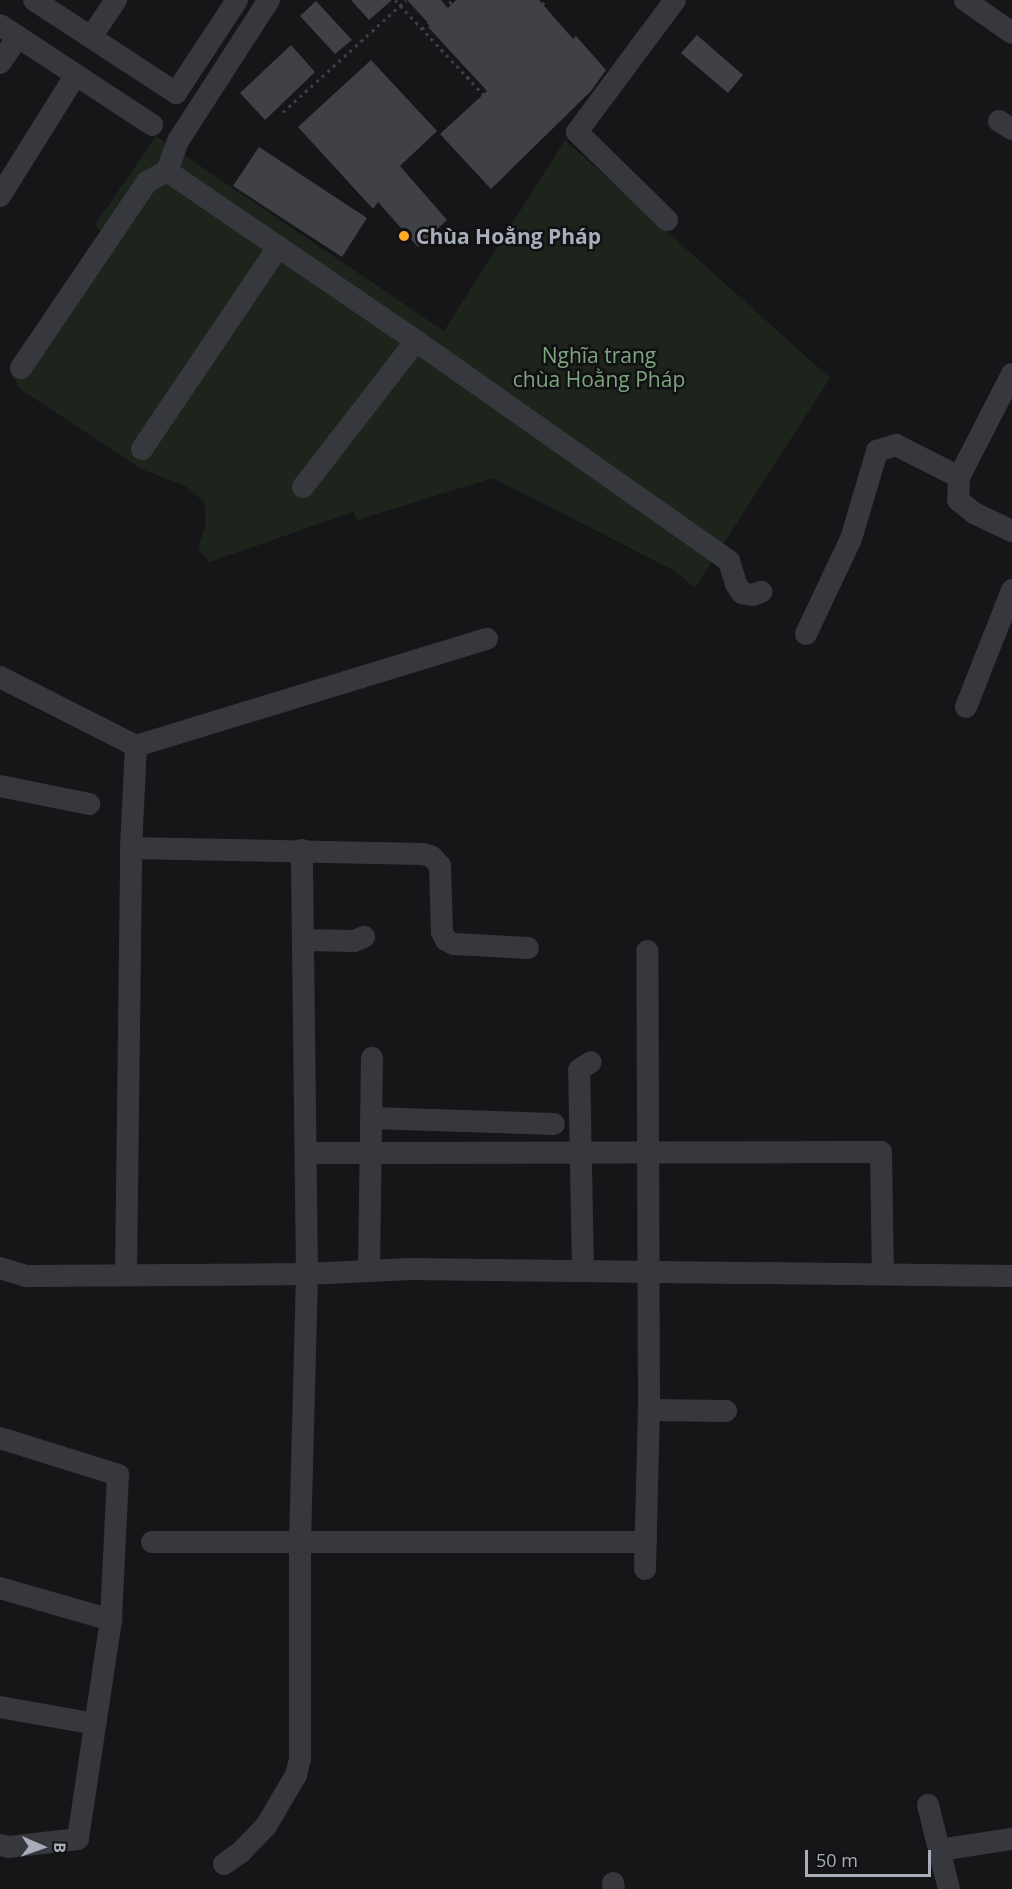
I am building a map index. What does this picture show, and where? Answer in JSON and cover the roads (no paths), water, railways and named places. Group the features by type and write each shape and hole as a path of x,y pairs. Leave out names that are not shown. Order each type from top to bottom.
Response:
{"street":[{"path":"34,0 176,93 237,0"},
{"path":"91,37 116,0"},
{"path":"21,369 147,182 167,171 178,141 269,0"},
{"path":"667,220 577,132 675,0"},
{"path":"965,0 1012,33"},
{"path":"0,63 9,31 152,125"},
{"path":"0,196 75,76"},
{"path":"167,171 416,341 729,561 736,584 742,593 753,595 761,592"},
{"path":"142,450 278,247"},
{"path":"303,487 416,341"},
{"path":"1012,374 959,477 958,500 974,513 1012,531"},
{"path":"806,634 851,539 876,451 896,445 959,477"},
{"path":"966,707 1012,590"},
{"path":"0,677 136,746 487,639"},
{"path":"126,1275 131,848 136,746"},
{"path":"0,786 89,804"},
{"path":"131,848 302,850 432,857 440,866 442,932 446,940 454,944 528,948"},
{"path":"224,1864 240,1853 266,1826 296,1775 300,1759 300,1542 307,1274 302,850"},
{"path":"303,940 354,941 364,937"},
{"path":"645,1569 649,1410 647,951"},
{"path":"369,1270 372,1058"},
{"path":"583,1271 579,1070 591,1062"},
{"path":"372,1118 554,1124"},
{"path":"306,1153 881,1152 883,1275"},
{"path":"0,1268 27,1276 307,1274 369,1270 1012,1276"},
{"path":"649,1410 726,1411"},
{"path":"0,1438 118,1475 111,1620 78,1839 9,1847 0,1845"},
{"path":"152,1542 646,1542"},
{"path":"0,1588 111,1620"},
{"path":"0,1707 95,1724"},
{"path":"928,1805 949,1889"},
{"path":"939,1850 1012,1839"}],"place":[{"name":"Chùa Hoằng Pháp","path":"404,236"}],"park label":[{"name":"Nghĩa trang chùa Hoằng Pháp","path":"599,367"}]}
